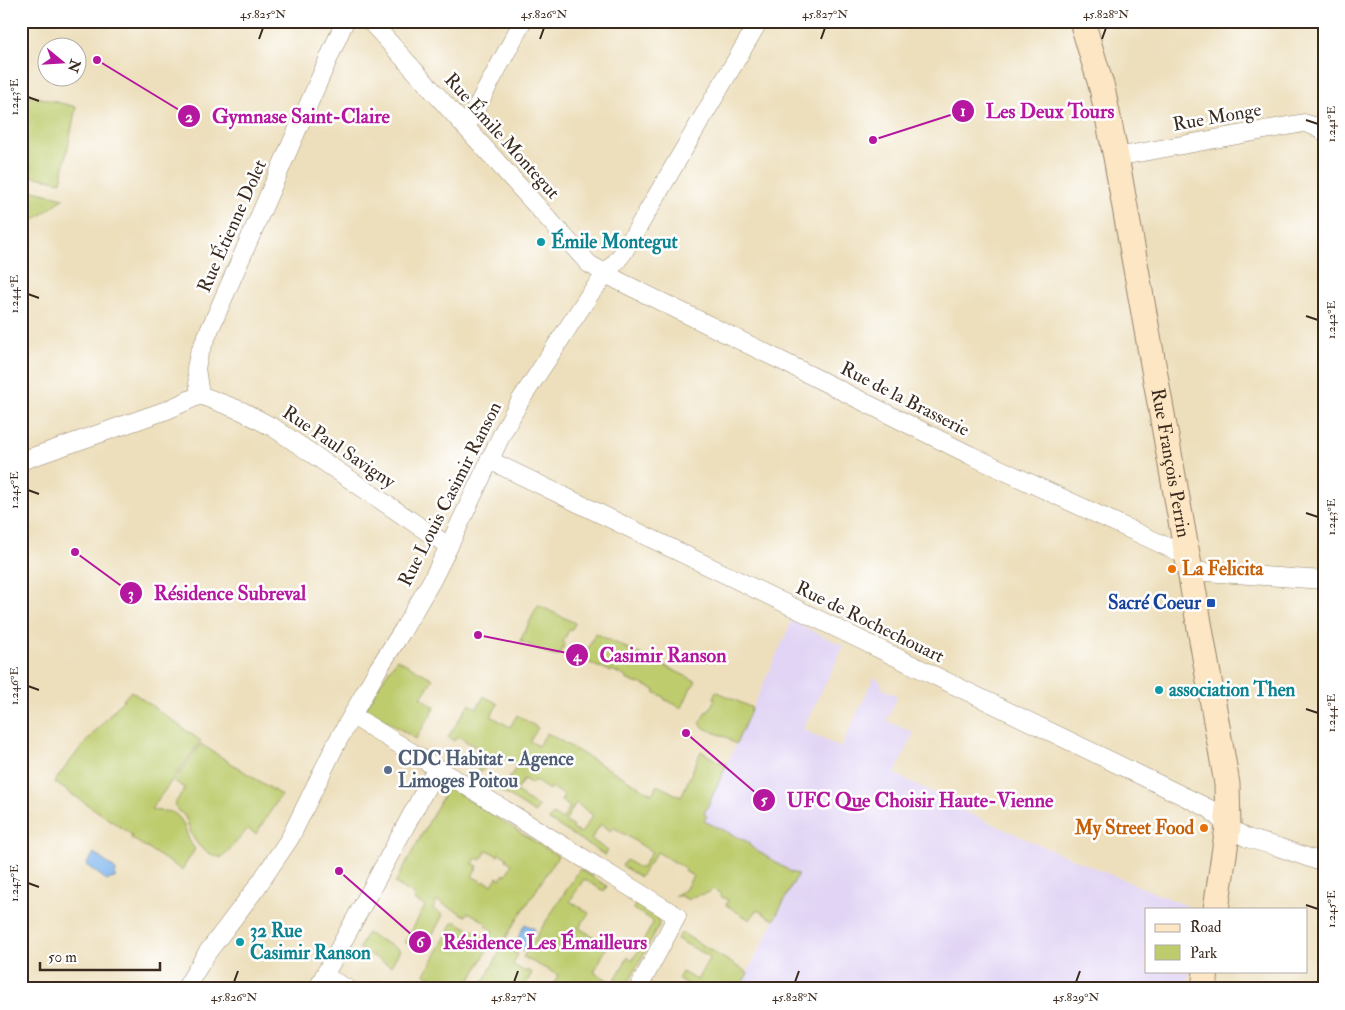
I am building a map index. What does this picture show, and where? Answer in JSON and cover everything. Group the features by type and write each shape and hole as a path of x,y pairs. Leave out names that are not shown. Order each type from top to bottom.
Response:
{"main road":[{"name":"Rue François Perrin","path":"1082,21 1102,88 1116,157 1227,784 1228,827 1216,908"},
{"path":"1204,989 1206,972"}],"street":[{"name":"Rue Étienne Dolet","path":"200,395 196,368 199,354 344,21"},
{"name":"Rue Émile Montegut","path":"370,21 588,264 606,274"},
{"path":"466,127 523,21"},
{"name":"Rue Louis Casimir Ranson","path":"185,989 208,953 257,887 290,838 336,744 378,669 420,601 449,546 489,460 520,401 590,294 623,253 759,21"},
{"name":"Rue Monge","path":"1116,157 1304,123 1324,132"},
{"name":"Rue de la Brasserie","path":"606,274 1188,564"},
{"path":"21,461 167,410 200,395"},
{"name":"Rue Paul Savigny","path":"200,395 242,411 274,428 449,546"},
{"name":"Rue de Rochechouart","path":"489,460 1210,809 1228,827 1247,838 1324,863"},
{"path":"1188,564 1324,580"},
{"path":"352,716 677,916 638,989"},
{"path":"348,989 321,982 436,768"}],"shaded area":[{"path":"792,621 844,646 803,729 841,748 874,677 880,681 883,689 898,696 887,721 914,733 895,774 952,802 951,805 953,806 1030,841 1192,908 1145,908 1145,972 1190,972 1187,989 761,989 743,982 798,874 750,846 747,842 704,822 704,814"}],"green space":[{"path":"21,93 76,107 61,182 21,174"},
{"path":"21,188 64,198 21,230"},
{"path":"538,605 575,623 563,642 565,644 559,655 553,656 520,641"},
{"path":"595,633 696,681 691,687 682,708 664,699 664,697 654,692 655,690 626,679 626,677 612,670 611,672 600,668 582,659"},
{"path":"397,659 433,679 421,698 435,707 416,739 366,708"},
{"path":"131,691 201,741 151,809 175,814 182,821 189,840 195,849 182,870 131,838 132,835 54,782 78,751"},
{"path":"716,691 752,708 736,744 730,741 730,739 704,728 700,723 715,699 713,698"},
{"path":"484,696 498,704 491,716 510,727 517,715 538,728 530,741 538,746 547,733 652,794 657,785 681,797 701,751 719,762 727,764 704,814 707,816 704,821 748,842 750,846 791,872 798,874 774,920 757,910 750,920 726,905 728,900 720,896 721,894 713,889 708,893 695,896 689,900 681,896 674,896 685,890 693,876 684,871 685,868 657,852 640,877 622,866 626,860 641,869 652,852 613,827 611,831 601,824 591,839 608,851 605,855 549,820 553,814 562,820 570,807 561,801 564,795 551,787 549,790 534,780 532,784 524,779 516,791 539,807 535,813 495,787 498,782 504,786 517,766 495,753 489,759 482,772 476,768 481,758 475,754 478,749 458,736 454,741 448,737 469,704 477,708","holes":["576,803 593,815 581,833 574,830 565,821"]},
{"path":"201,744 281,795 256,834 248,829 222,858 207,852 199,846 193,838 185,817 174,805 185,788 174,781"},
{"path":"448,787 558,856 501,945 518,954 513,965 532,973 523,989 514,989 504,983 500,989 475,989 481,986 501,950 490,945 466,989 451,989 425,974 454,921 488,938 493,931 485,926 487,923 468,912 466,916 437,901 433,909 443,915 425,949 415,943 413,946 405,942 425,906 414,900 416,896 395,883","holes":["487,850 498,856 499,853 512,864 506,875 504,874 500,879 497,877 492,885 472,876 478,866 473,864 476,858 481,860"]},
{"path":"580,869 607,886 604,891 584,879 570,901 589,913 579,928 608,945 594,972 613,983 628,957 633,960 653,923 652,920 633,909 636,904 658,917 659,925 625,989 606,989 601,986 599,989 551,989 558,975 523,957"},
{"path":"367,933 400,950 391,966 359,949"},
{"path":"680,934 684,934 748,973 743,982 761,989 696,989 678,979 682,972 697,980 710,957 677,939"}],"water":[{"path":"94,853 116,870 115,878 108,881 86,865"},
{"path":"525,924 535,929 525,951 514,945"}],"place":[{"name":"Gymnase Saint-Claire","path":"97,60"},
{"name":"Les Deux Tours","path":"873,140"},
{"name":"Émile Montegut","path":"541,242"},
{"name":"Résidence Subreval","path":"75,552"},
{"name":"La Felicita","path":"1172,569"},
{"name":"Sacré Coeur","path":"1211,603"},
{"name":"Casimir Ranson","path":"478,635"},
{"name":"association Then","path":"1159,690"},
{"name":"UFC Que Choisir Haute-Vienne","path":"686,733"},
{"name":"CDC Habitat - Agence Limoges Poitou","path":"388,770"},
{"name":"My Street Food","path":"1204,828"},
{"name":"Résidence Les Émailleurs","path":"339,871"},
{"name":"32 Rue Casimir Ranson","path":"240,942"}]}
